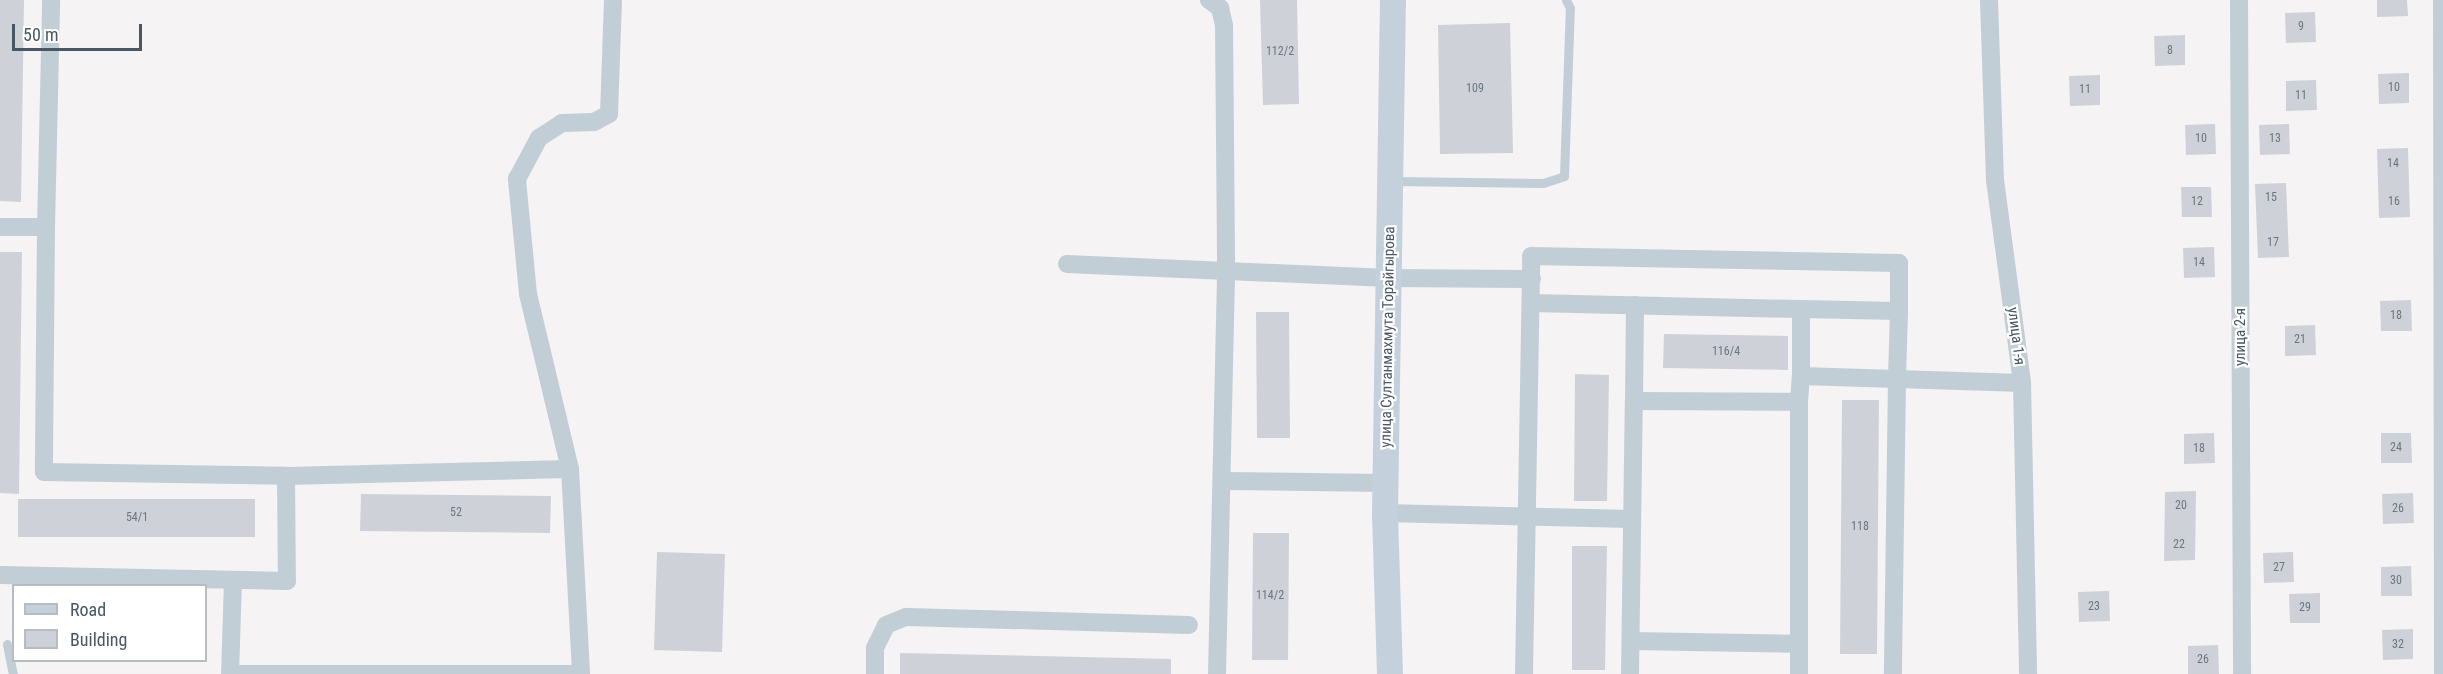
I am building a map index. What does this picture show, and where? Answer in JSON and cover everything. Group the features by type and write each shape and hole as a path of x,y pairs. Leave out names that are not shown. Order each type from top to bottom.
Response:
{"main road":[{"name":"улица Султанмахмута Торайгырова","path":"1390,674 1385,513 1393,0"}],"street":[{"path":"51,0 44,472 286,476 570,469"},
{"path":"233,580 230,674 581,673 570,469 528,294 518,179 539,138 562,123 594,122 609,114 613,0"},
{"path":"1209,0 1220,8 1224,25 1226,271 1217,674"},
{"name":"улица 1-я","path":"1989,0 1995,180 2022,383 2028,674"},
{"name":"улица 2-я","path":"2240,0 2242,674"},
{"path":"2442,0 2443,674"},
{"path":"0,227 46,227"},
{"path":"1524,674 1532,303 1531,255 1899,262 1893,674"},
{"path":"1067,264 1388,278 1532,279"},
{"path":"1532,303 1899,311"},
{"path":"1630,674 1635,305"},
{"path":"1799,674 1801,309"},
{"path":"1800,376 2022,383"},
{"path":"1634,401 1799,402"},
{"path":"0,575 287,581 286,476"},
{"path":"1222,481 1386,483"},
{"path":"1385,513 1632,519"},
{"path":"874,674 875,648 886,625 906,617 1189,625"},
{"path":"1630,641 1799,644"}],"lane":[{"path":"1390,181 1543,183 1564,176 1570,20 1566,0"},
{"path":"7,644 13,674"}],"building":[{"path":"0,0 24,0 21,202 0,201"},
{"path":"1260,0 1297,0 1299,104 1263,105"},
{"path":"2377,0 2407,0 2408,16 2377,17"},
{"path":"2315,12 2316,42 2286,43 2285,13"},
{"path":"1510,23 1513,153 1440,154 1438,25"},
{"path":"2185,35 2185,65 2155,66 2154,36"},
{"path":"2409,73 2409,103 2379,104 2378,74"},
{"path":"2100,75 2100,105 2070,106 2069,76"},
{"path":"2316,80 2317,110 2286,111 2286,81"},
{"path":"2215,124 2216,154 2186,155 2185,125"},
{"path":"2289,124 2290,154 2260,155 2259,125"},
{"path":"2408,148 2410,217 2379,218 2377,149"},
{"path":"2286,183 2289,257 2258,258 2255,184"},
{"path":"2181,187 2211,187 2212,217 2182,217"},
{"path":"2214,247 2215,277 2184,278 2183,248"},
{"path":"0,252 22,252 19,494 0,493"},
{"path":"2411,300 2412,331 2381,331 2380,301"},
{"path":"1256,312 1289,312 1290,438 1257,438"},
{"path":"2315,325 2316,355 2285,356 2285,326"},
{"path":"1664,334 1788,336 1788,370 1663,368"},
{"path":"1575,374 1609,375 1607,501 1574,501"},
{"path":"1842,400 1879,400 1877,654 1840,654"},
{"path":"2214,433 2215,463 2184,464 2184,434"},
{"path":"2381,433 2411,433 2412,463 2381,463"},
{"path":"2196,491 2195,560 2164,561 2165,492"},
{"path":"2413,493 2414,523 2383,524 2382,494"},
{"path":"361,494 551,496 550,533 360,531"},
{"path":"18,499 255,499 255,537 18,537"},
{"path":"1253,533 1289,533 1288,660 1252,660"},
{"path":"1572,546 1607,546 1605,670 1572,670"},
{"path":"657,552 725,554 722,652 654,650"},
{"path":"2293,552 2294,582 2264,583 2263,553"},
{"path":"2411,566 2412,596 2381,596 2381,567"},
{"path":"2109,591 2110,621 2079,622 2078,592"},
{"path":"2320,593 2320,623 2290,623 2289,594"},
{"path":"2413,629 2413,659 2383,660 2382,630"},
{"path":"2218,645 2219,674 2188,674 2188,646"},
{"path":"900,653 1171,659 1171,674 900,674"}]}
